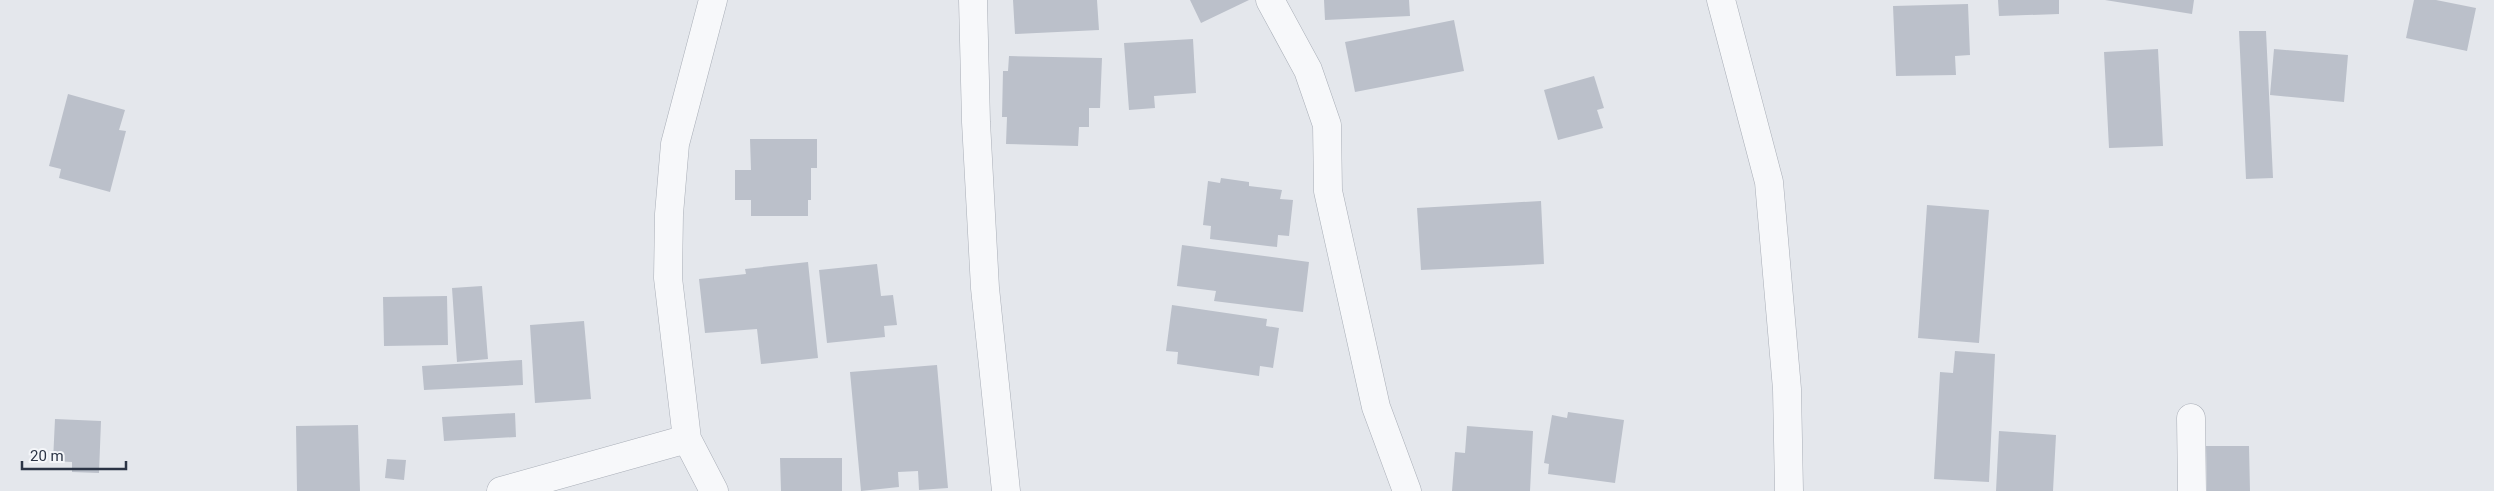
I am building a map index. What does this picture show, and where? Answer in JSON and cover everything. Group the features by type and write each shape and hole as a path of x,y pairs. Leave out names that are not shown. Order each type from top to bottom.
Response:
{"street":[{"path":"713,0 676,144 669,214 668,278 687,439 714,491"},
{"path":"973,0 976,122 985,288 1006,491"},
{"path":"1270,0 1308,70 1327,125 1330,200 1376,407 1406,491"},
{"path":"1721,0 1770,182 1787,389 1789,491"},
{"path":"2191,418 2192,491"},
{"path":"501,491 687,439"}],"building":[{"path":"1013,0 1097,0 1099,30 1015,34"},
{"path":"1190,0 1249,0 1201,23"},
{"path":"1324,0 1409,0 1410,16 1325,20"},
{"path":"1998,0 2059,0 2059,14 1999,16"},
{"path":"2105,0 2194,0 2192,14"},
{"path":"2414,0 2436,0 2476,8 2467,51 2406,38"},
{"path":"1968,4 1970,55 1955,56 1956,75 1896,76 1893,6"},
{"path":"1454,20 1464,71 1355,92 1345,42"},
{"path":"2239,31 2266,31 2273,178 2246,179"},
{"path":"1193,39 1196,93 1154,96 1155,108 1129,110 1124,43"},
{"path":"2158,49 2163,146 2109,148 2104,52"},
{"path":"2274,49 2348,55 2344,102 2270,95"},
{"path":"1009,56 1102,58 1100,108 1089,108 1089,127 1079,127 1078,146 1006,144 1007,117 1002,117 1003,71 1008,71"},
{"path":"1594,76 1604,108 1597,110 1603,128 1558,140 1544,90"},
{"path":"68,94 125,110 119,130 126,131 110,192 59,178 61,169 49,166"},
{"path":"750,139 817,139 817,168 811,168 811,200 808,200 808,216 751,216 751,200 735,200 735,170 751,170"},
{"path":"1221,178 1249,182 1249,186 1282,190 1280,199 1293,200 1289,236 1278,235 1277,247 1210,239 1211,226 1203,225 1208,181 1220,183"},
{"path":"1541,201 1544,264 1421,270 1417,208"},
{"path":"1927,205 1989,210 1979,343 1918,338"},
{"path":"1182,245 1309,262 1303,312 1214,301 1216,291 1177,286"},
{"path":"808,262 818,358 761,364 757,329 705,333 699,279 746,274 745,269"},
{"path":"877,264 881,296 893,295 897,325 884,326 885,337 827,343 819,270"},
{"path":"482,286 488,359 457,362 452,288"},
{"path":"447,296 448,345 384,346 383,297"},
{"path":"1172,305 1267,319 1266,326 1279,328 1273,368 1260,366 1259,376 1177,364 1178,352 1166,351"},
{"path":"584,321 591,399 535,403 530,325"},
{"path":"1955,351 1995,354 1989,482 1934,479 1940,372 1953,373"},
{"path":"522,360 523,385 424,390 422,366"},
{"path":"937,365 948,488 919,490 918,471 898,472 899,487 861,491 850,372"},
{"path":"1568,412 1624,420 1615,483 1548,474 1549,464 1544,463 1552,415 1567,418"},
{"path":"515,413 516,437 444,441 442,417"},
{"path":"55,419 101,421 99,473 72,472 72,462 53,461"},
{"path":"358,425 360,491 297,491 296,426"},
{"path":"1467,426 1533,431 1530,491 1452,491 1455,452 1465,453"},
{"path":"1999,431 2056,435 2053,491 1996,491"},
{"path":"2206,446 2249,446 2250,491 2207,491"},
{"path":"780,458 842,458 842,491 781,491"},
{"path":"387,459 406,460 404,480 385,478"}]}
